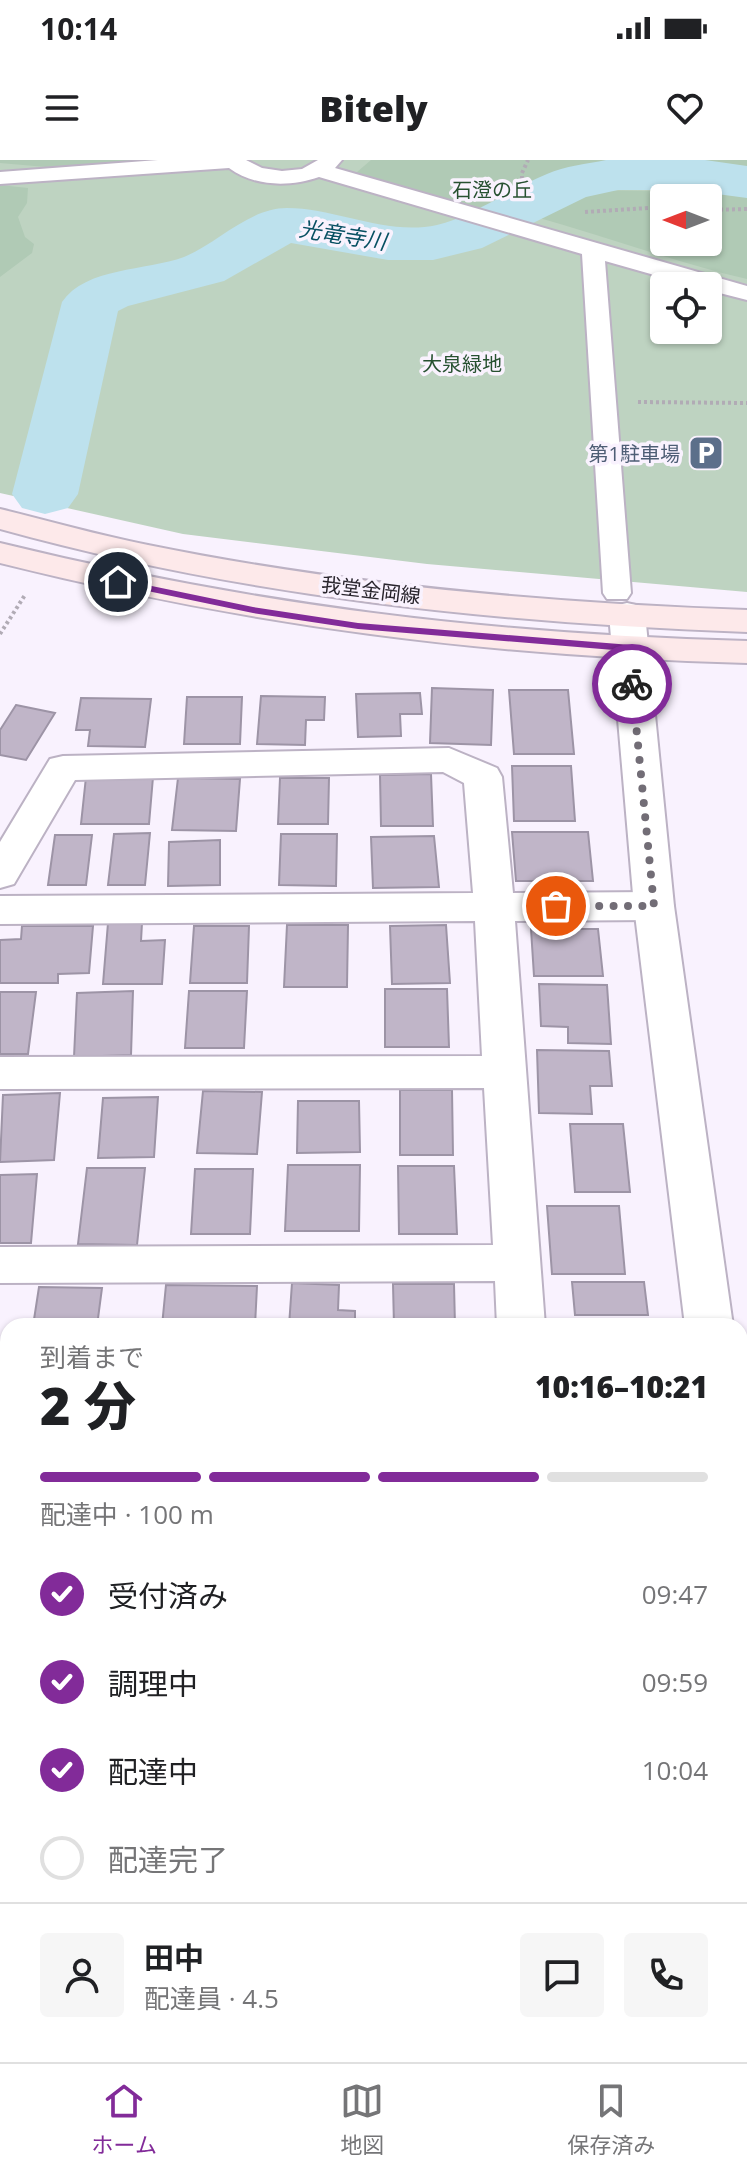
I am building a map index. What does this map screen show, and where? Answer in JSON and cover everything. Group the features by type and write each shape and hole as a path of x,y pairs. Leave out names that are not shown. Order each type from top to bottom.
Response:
{"main road":[{"name":"我堂金岡線","path":"0,519 163,559 274,578 625,618 747,652"},
{"name":"我堂金岡線","path":"0,553 142,588 253,610 358,626 625,618 747,621"}],"street":[{"path":"0,178 232,160 253,173 295,176 324,165 593,252 747,293"},
{"path":"593,252 601,402 654,906 708,1318"},
{"path":"0,875 63,768 449,760 483,777 506,1072 520,1318"},
{"path":"0,910 654,906"},
{"path":"0,1073 506,1072"},
{"path":"0,1265 517,1263"}],"path":[{"path":"528,160 520,188 522,198 532,201"},
{"path":"575,213 650,208"},
{"path":"722,210 747,209"},
{"path":"601,402 747,403"},
{"path":"0,634 26,594"}],"green space":[{"name":"大泉緑地","path":"0,160 747,160 747,592 427,564 183,534 0,493"},
{"path":"0,160 182,160 69,169 0,163"},
{"name":"石澄の丘","path":"371,160 747,160 747,182 680,174 612,175 559,188 495,221 350,178"},
{"path":"0,185 28,188 27,203 18,217 25,237 34,244 32,253 0,277"},
{"path":"577,190 650,191 650,252 529,215"},
{"path":"722,192 747,192 747,279 663,256 722,256"}],"building":[{"path":"432,688 493,690 491,745 430,743"},
{"path":"509,690 568,690 574,754 514,754"},
{"path":"420,693 422,714 400,714 401,736 358,737 356,694"},
{"path":"261,696 325,697 324,720 306,720 305,745 257,744"},
{"path":"187,697 242,697 240,744 184,744"},
{"path":"81,698 151,699 145,747 88,746 90,730 76,730"},
{"path":"16,705 55,713 26,760 0,755 0,730"},
{"path":"512,766 571,766 575,821 514,821"},
{"path":"431,774 433,826 381,826 380,775"},
{"path":"86,777 153,777 149,824 81,824"},
{"path":"178,778 240,779 236,831 172,830"},
{"path":"280,778 329,778 328,824 278,824"},
{"path":"512,832 588,832 593,881 516,881"},
{"path":"150,833 145,885 108,885 114,834"},
{"path":"281,834 337,834 336,886 279,885"},
{"path":"55,835 92,835 86,885 48,885"},
{"path":"434,836 439,887 373,888 371,837"},
{"path":"220,840 220,885 168,886 169,842"},
{"path":"108,923 142,923 141,941 165,940 162,984 103,984"},
{"path":"287,925 348,925 347,987 284,987"},
{"path":"446,925 450,983 392,984 390,926"},
{"path":"22,926 93,926 89,973 58,974 58,983 0,983 0,940 21,939"},
{"path":"194,926 249,926 247,983 190,983"},
{"path":"531,929 598,929 603,976 534,976"},
{"path":"539,984 607,985 611,1044 568,1043 568,1027 541,1026"},
{"path":"385,989 447,989 449,1047 385,1047"},
{"path":"133,991 131,1055 74,1057 77,993"},
{"path":"189,991 247,991 244,1048 185,1048"},
{"path":"0,992 36,992 28,1054 0,1054"},
{"path":"537,1050 609,1051 612,1086 590,1086 592,1114 539,1113"},
{"path":"400,1090 452,1090 453,1155 400,1155"},
{"path":"203,1091 262,1092 257,1154 197,1153"},
{"path":"60,1093 54,1160 0,1162 3,1095"},
{"path":"158,1097 154,1157 98,1158 103,1098"},
{"path":"298,1101 359,1101 360,1152 297,1153"},
{"path":"570,1124 623,1124 630,1192 575,1192"},
{"path":"288,1165 360,1165 359,1231 285,1231"},
{"path":"398,1166 454,1166 457,1234 399,1234"},
{"path":"87,1168 145,1168 137,1245 78,1244"},
{"path":"195,1169 253,1169 250,1234 191,1234"},
{"path":"37,1174 31,1243 0,1243 0,1175"},
{"path":"547,1206 619,1206 625,1274 552,1274"},
{"path":"572,1282 644,1282 648,1315 575,1315"},
{"path":"292,1283 339,1285 338,1310 355,1311 355,1318 290,1318"},
{"path":"393,1284 454,1284 455,1318 394,1318"},
{"path":"166,1285 257,1286 255,1318 163,1318"},
{"path":"39,1287 102,1288 98,1318 34,1318"}],"waterway":[{"name":"光竜寺川","path":"45,494 91,302 107,294 204,269 254,242 261,235 286,225 388,243 433,243 462,236 569,184 618,174 687,174 747,182"}],"way so far":[{"path":"556,906 654,906 632,684"}],"place":[{"name":"第1駐車場","path":"706,453"}],"route":[{"path":"118,582 253,610 358,626 631,648 632,684"}]}
